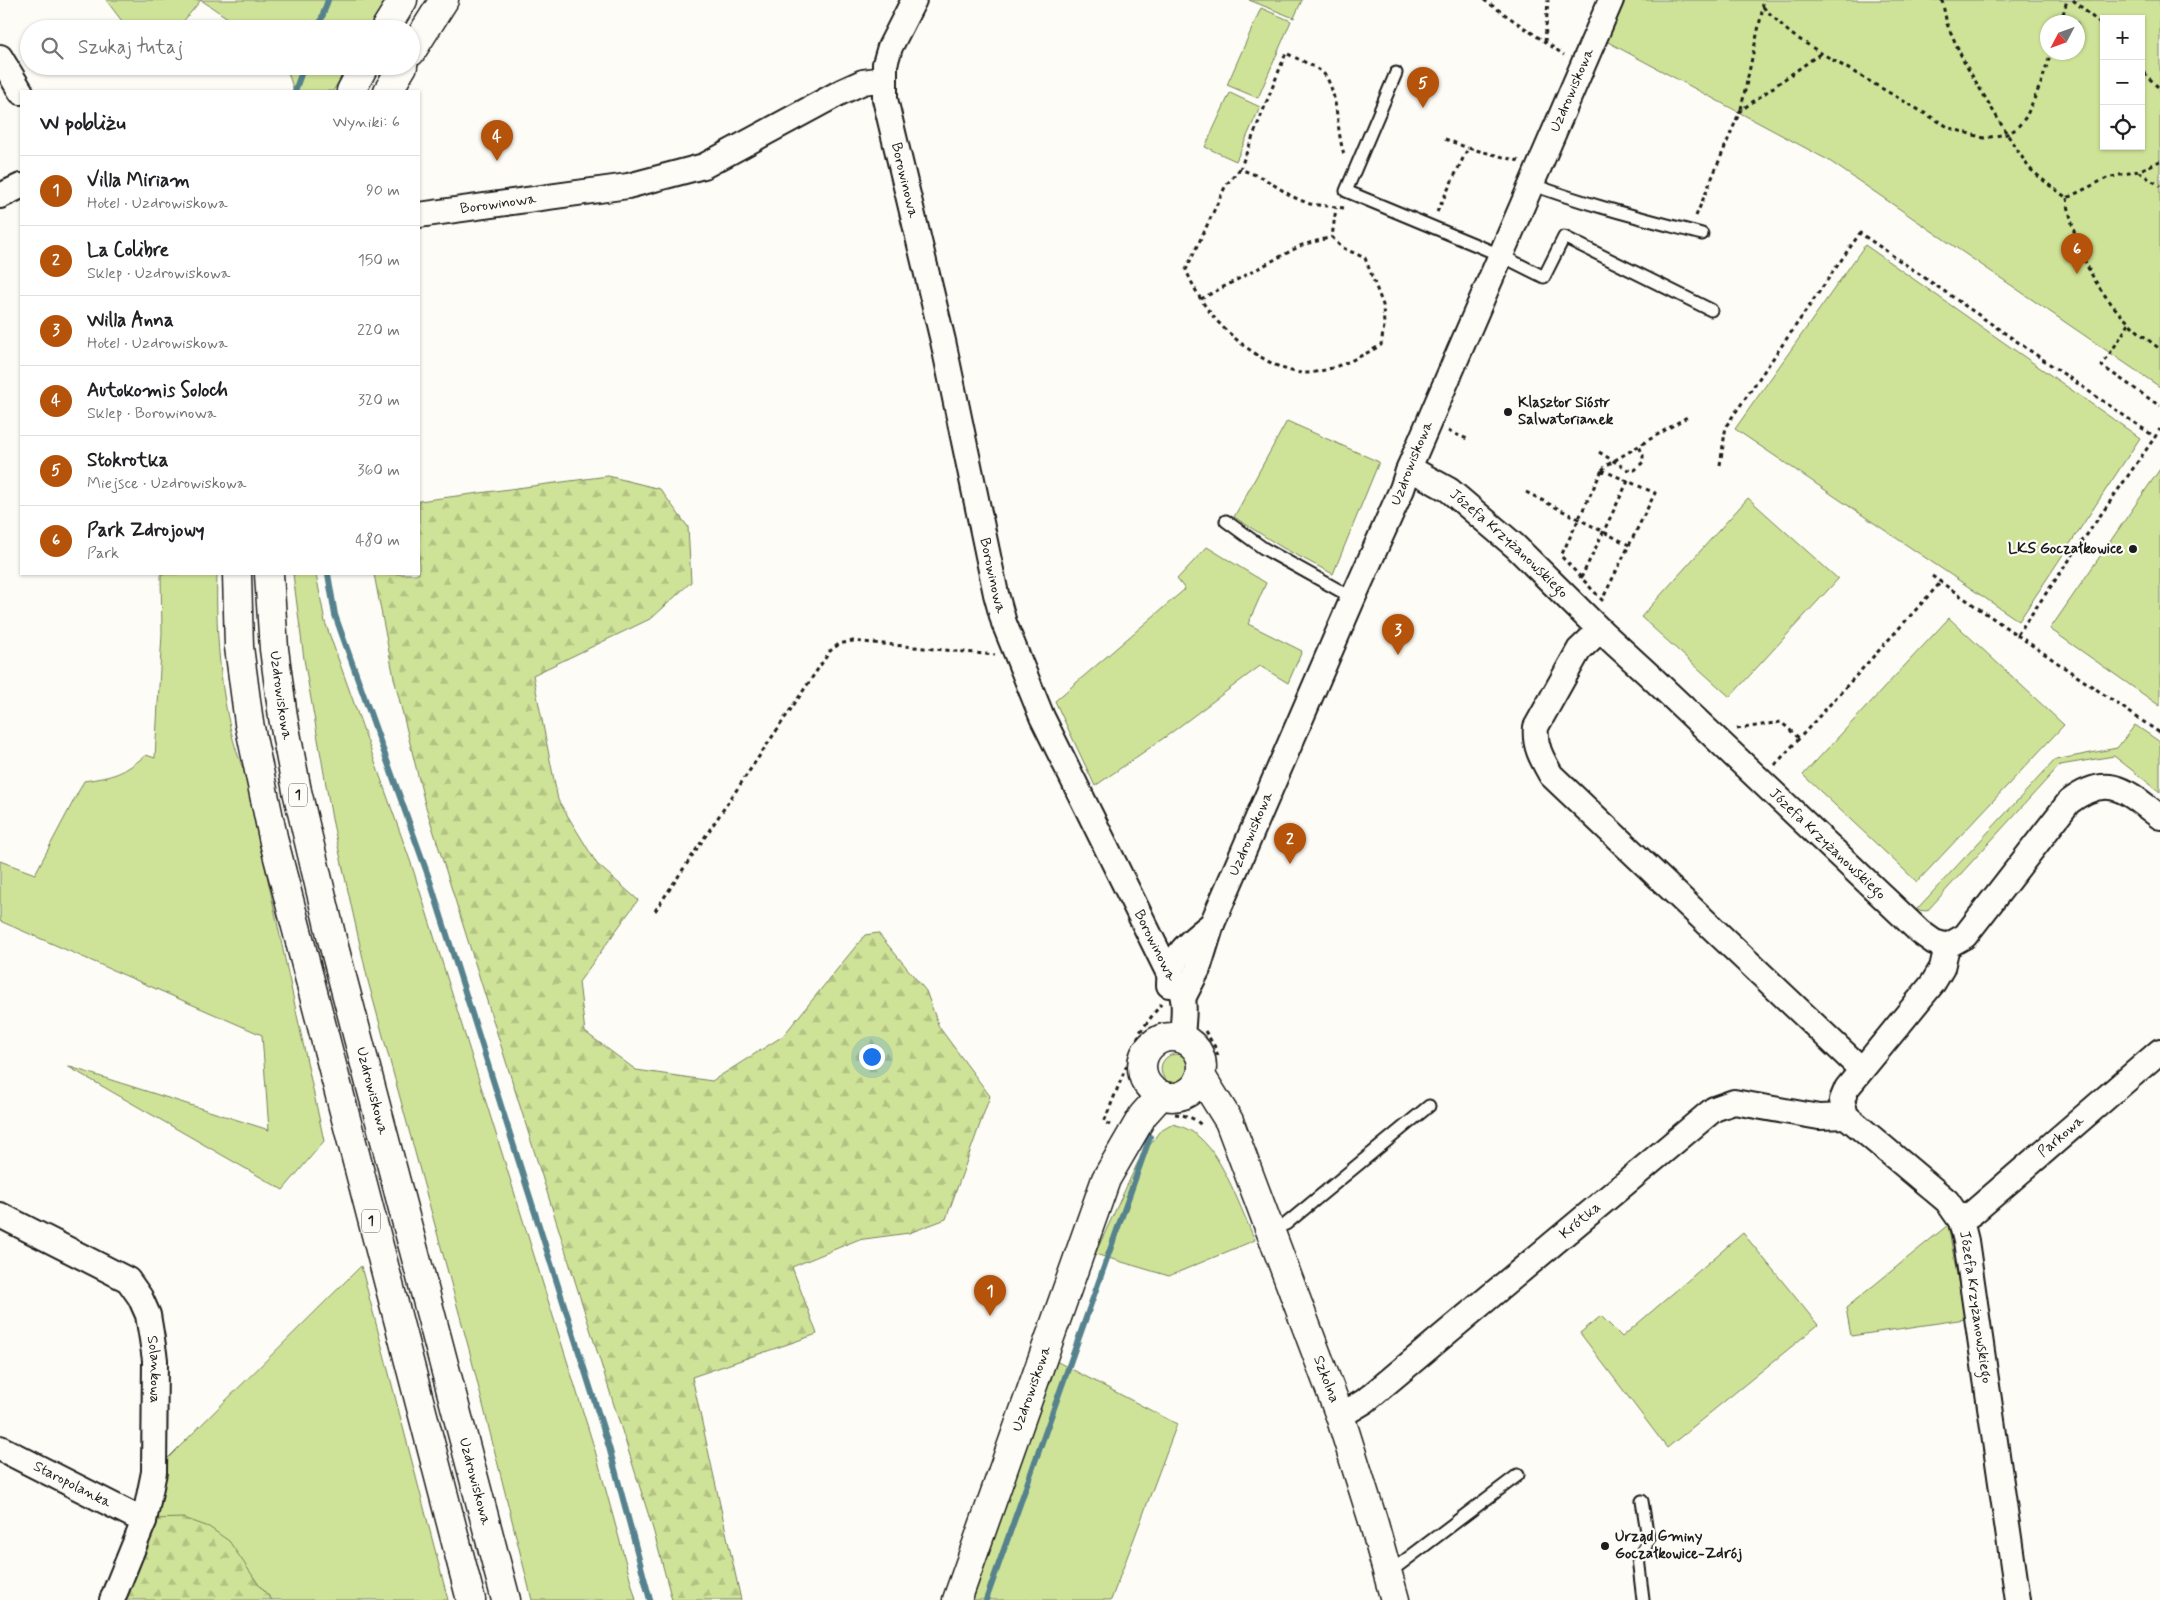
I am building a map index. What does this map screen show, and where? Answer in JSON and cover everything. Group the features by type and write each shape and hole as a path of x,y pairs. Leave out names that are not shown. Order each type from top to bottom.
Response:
{"main road":[{"path":"391,20 403,0"},
{"path":"420,38 444,0"},
{"path":"352,90 359,75"},
{"path":"389,90 398,75"},
{"name":"1","path":"237,575 239,647 248,714 274,842 471,1600"},
{"name":"Uzdrowiskowa","path":"269,575 275,659 283,717 297,791 332,939 506,1600"},
{"path":"1174,1038 1190,1043 1197,1050 1202,1067 1195,1084 1180,1096 1158,1097 1143,1073 1144,1055 1157,1041 1174,1038"},
{"name":"Szkolna","path":"1195,1084 1218,1125 1244,1163"},
{"name":"Szkolna","path":"1195,1084 1228,1121 1340,1416 1395,1600"},
{"name":"Uzdrowiskowa","path":"1106,1179 1106,1155 1110,1125 1129,1103 1158,1097"},
{"name":"Uzdrowiskowa","path":"957,1600 1106,1179 1143,1115 1158,1097"}],"street":[{"name":"Borowinowa","path":"914,0 890,47 885,64 886,99 943,341 996,594 1015,652 1052,739 1169,974 1180,984 1183,998 1174,1038"},
{"name":"Uzdrowiskowa","path":"1183,998 1198,969 1212,924 1402,489 1409,468 1500,255 1527,173 1578,55 1611,0"},
{"path":"0,57 20,90"},
{"name":"Borowinowa","path":"420,215 628,186 704,166 841,92 863,82 884,79"},
{"path":"0,196 20,186"},
{"name":"Józefa Krzyżanowskiego","path":"1409,468 1448,490 1515,546 1600,630 1920,932 1934,942 1947,946"},
{"path":"1600,630 1579,650 1536,727 1535,738 1539,754 1551,774 1861,1069"},
{"path":"1846,1116 1842,1100 1847,1088 1934,983 1942,968 1947,946 1965,936 2068,802 2082,792 2097,787 2115,787 2130,794 2160,818"},
{"name":"Uzdrowiskowa","path":"1169,974 1175,959 1188,942 1212,924"},
{"path":"1152,937 1169,942 1188,942"},
{"path":"1169,974 1169,1020 1174,1038"},
{"name":"Parkowa","path":"1961,1221 2160,1051"},
{"name":"Krótka","path":"1340,1416 1352,1411 1365,1401 1714,1109 1723,1104 1734,1102 1819,1117 1846,1116"},
{"name":"Józefa Krzyżanowskiego","path":"1846,1116 1947,1201 1961,1221 1966,1241 2018,1600"},
{"name":"Solankowa","path":"0,1215 109,1268 128,1280 140,1297 148,1315 154,1360 154,1472 144,1521 112,1600"},
{"name":"Staropolanka","path":"0,1448 144,1521"}],"lane":[{"path":"1396,72 1346,191 1500,255 1544,277 1564,237 1711,310"},
{"path":"1527,173 1572,198 1702,234"},
{"path":"1226,521 1263,548 1353,598"},
{"path":"1270,1232 1286,1224 1429,1106"},
{"path":"1387,1569 1400,1566 1518,1474"},
{"path":"1642,1501 1648,1538 1646,1546 1638,1558 1643,1600"}],"path":[{"path":"1484,0 1544,42 1578,55"},
{"path":"1544,42 1548,0"},
{"path":"1690,231 1740,111 1763,7 1762,0"},
{"path":"1942,0 1947,24 1964,62 2007,134 2029,168 2067,198 2071,227 2086,264 2106,298 2129,324 2160,349"},
{"path":"2063,15 2067,0"},
{"path":"2072,0 2100,24"},
{"path":"1763,7 1790,34 1821,53 1950,128 1984,138 2007,134 2016,129 2026,117 2049,60"},
{"path":"1740,111 1821,53"},
{"path":"1336,208 1332,237 1341,247 1365,258 1383,305 1384,326 1381,345 1361,357 1331,368 1302,373 1276,365 1244,345 1214,317 1195,291 1186,270 1226,185 1240,169 1286,54 1324,74 1332,89 1340,142 1352,176"},
{"path":"2145,73 2160,89"},
{"path":"1445,138 1527,173"},
{"path":"1430,226 1468,148"},
{"path":"2067,198 2107,178 2138,171 2160,161"},
{"path":"1240,169 1263,178 1310,204 1352,209 1366,200"},
{"path":"2138,171 2160,186"},
{"path":"1720,465 1726,426 1860,233 2155,437"},
{"path":"1201,299 1302,245 1332,237"},
{"path":"2129,324 2102,366 2160,406"},
{"path":"1602,470 1655,493 1602,600 1561,556 1602,470 1613,461 1687,417"},
{"path":"2017,635 2160,429"},
{"path":"1599,452 1628,470 1635,470 1643,462 1643,455 1639,446"},
{"path":"1582,578 1628,481"},
{"path":"1526,492 1629,545"},
{"path":"1932,576 2160,733"},
{"path":"1767,760 1774,766 1941,582"},
{"path":"655,911 830,651 838,644 853,640 998,655 1015,652"},
{"path":"1741,735 1734,729 1781,722 1799,738"},
{"path":"1158,1097 1184,1115 1197,1120 1206,1130 1218,1125"}],"green space":[{"path":"106,0 201,0 184,20 121,20"},
{"path":"201,0 390,0 378,20 231,20"},
{"path":"1249,0 1302,0 1294,18"},
{"path":"1624,0 2160,0 2160,387 1828,160 1606,41"},
{"path":"1261,8 1291,21 1258,98 1227,85"},
{"path":"289,75 343,75 334,90 294,90"},
{"path":"1230,93 1260,107 1236,161 1205,147"},
{"path":"1865,245 2140,438 2019,621 1735,429"},
{"path":"1287,421 1379,462 1333,574 1283,548 1234,517"},
{"name":"LKS Goczałkowice","path":"2160,469 2160,706 2050,629"},
{"path":"608,476 660,489 688,527 691,582 652,618 533,675 558,800 597,864 638,900 579,982 585,1032 636,1070 712,1081 783,1036 865,935 878,933 926,991 939,1027 990,1096 946,1219 909,1233 857,1240 792,1267 817,1334 692,1377 741,1600 672,1600 653,1529 425,804 394,678 374,575 420,575 420,501"},
{"path":"1748,498 1838,579 1730,697 1641,617"},
{"path":"1207,547 1266,583 1248,624 1302,651 1288,683 1260,666 1168,735 1095,786 1055,701 1185,589 1177,579"},
{"path":"161,575 217,575 217,622 225,702 230,728 245,773 324,1141 283,1190 67,1066 269,1130 262,1035 0,921 0,861 35,874 84,781 117,774 146,755 155,758 162,633"},
{"path":"293,575 316,575 325,622 412,866 594,1447 636,1600 532,1600 469,1349 368,981 332,819 304,659"},
{"path":"1949,618 2064,725 1917,882 1803,775"},
{"path":"2135,725 2160,742 2160,792 2114,756 2060,765 1927,911 1916,910 2055,760 2117,748"},
{"path":"1176,1054 1187,1058 1191,1069 1187,1080 1176,1084 1165,1080 1161,1069 1165,1058"},
{"path":"1173,1124 1197,1135 1209,1147 1231,1186 1255,1240 1169,1276 1095,1254 1138,1162 1159,1132"},
{"path":"1948,1225 1965,1319 1851,1336 1846,1308"},
{"path":"1743,1233 1818,1325 1667,1448 1580,1333 1601,1316 1622,1337"},
{"path":"361,1266 448,1600 272,1600 259,1585 152,1519 163,1463"},
{"path":"1054,1360 1177,1424 1111,1600 973,1600"},
{"path":"184,1518 209,1527 229,1541 259,1585 272,1600 121,1600 152,1519"}],"waterway":[{"path":"321,20 328,0"},
{"path":"295,90 301,75"},
{"path":"328,575 335,615 430,881 609,1447 650,1600"},
{"path":"986,1600 1150,1137"}],"place":[{"name":"Stokrotka","path":"1423,108"},
{"name":"Autokomis Soloch","path":"497,161"},
{"name":"Park Zdrojowy","path":"2077,274"},
{"name":"Klasztor Sióstr Salwatorianek","path":"1508,412"},
{"name":"LKS Goczałkowice","path":"2133,549"},
{"name":"Willa Anna","path":"1398,655"},
{"name":"La Colibre","path":"1290,864"},
{"name":"Villa Miriam","path":"990,1316"},
{"name":"Urząd Gminy Goczałkowice-Zdrój","path":"1605,1546"}]}
